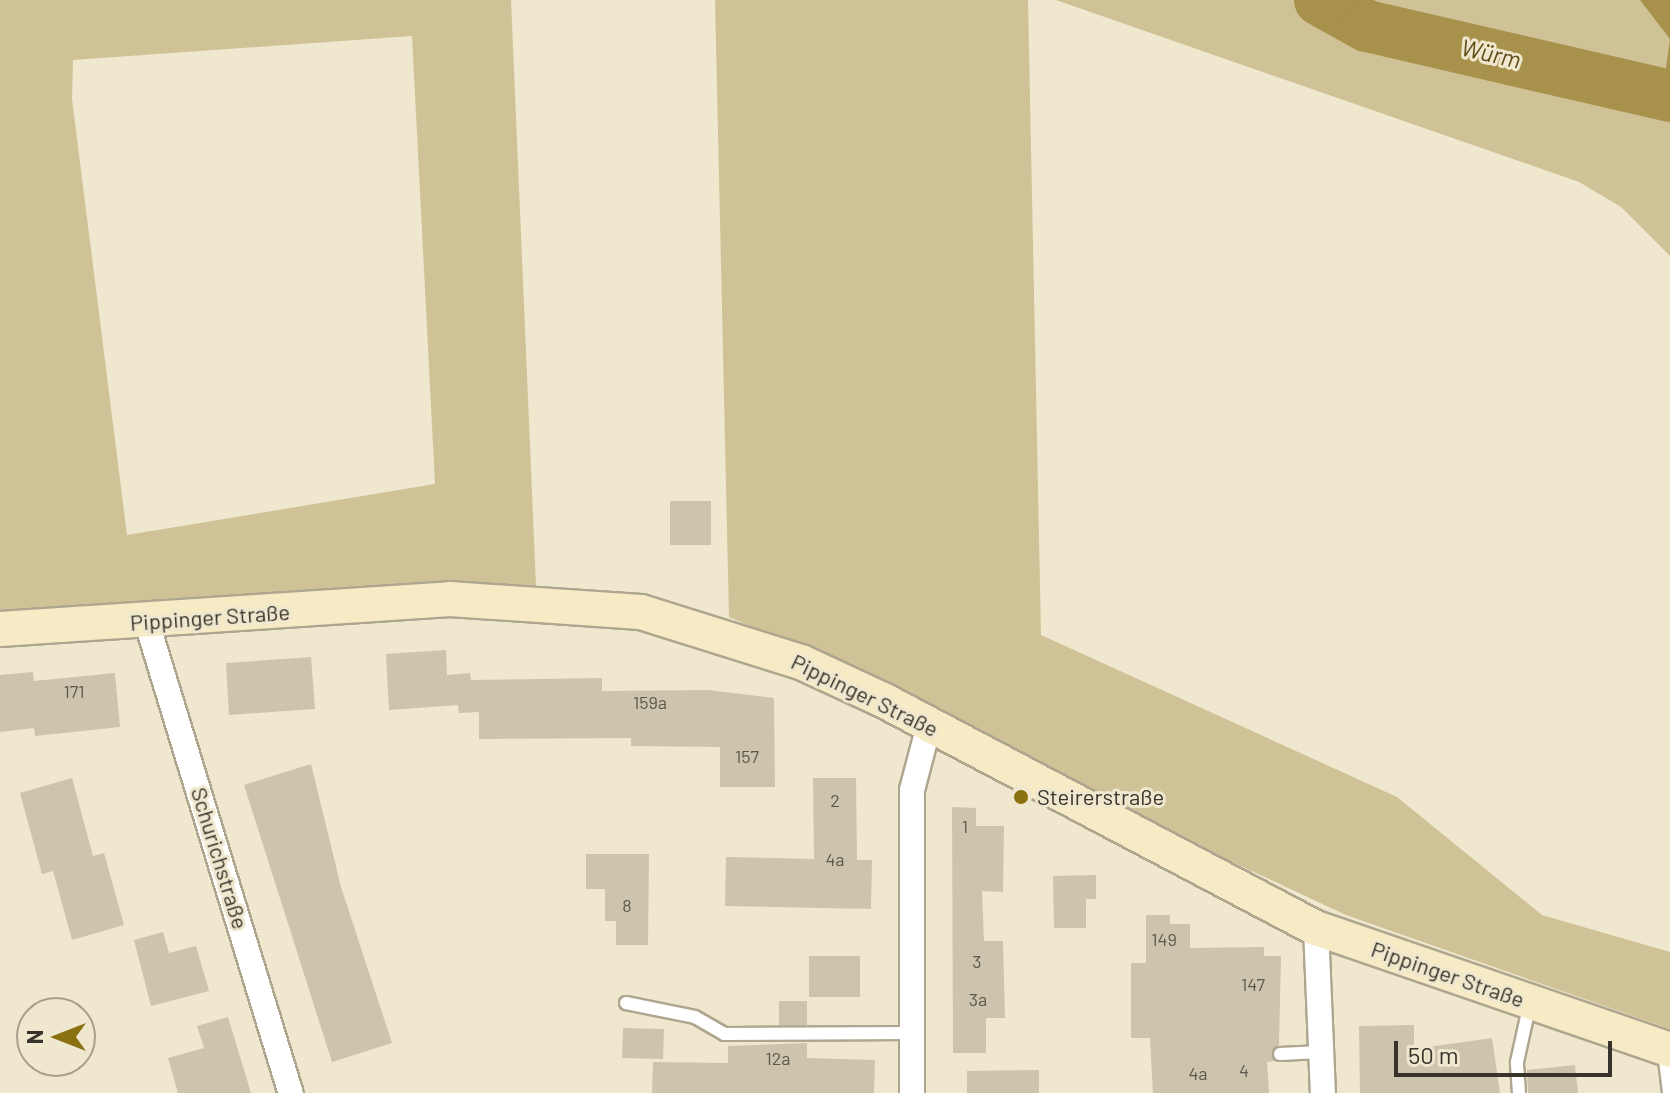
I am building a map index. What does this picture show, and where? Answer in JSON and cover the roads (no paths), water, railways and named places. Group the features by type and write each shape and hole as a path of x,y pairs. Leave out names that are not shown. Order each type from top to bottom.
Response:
{"main road":[{"name":"Pippinger Straße","path":"0,629 147,623 450,599 641,612 801,662 929,725 1316,928 1667,1049"}],"street":[{"name":"Schurichstraße","path":"147,623 291,1093"},
{"path":"912,1093 912,790 929,725"},
{"path":"1316,928 1323,1093"}],"lane":[{"path":"626,1003 695,1017 724,1034 910,1033"},
{"path":"1519,1093 1517,1062 1530,1003"},
{"path":"1667,1049 1669,1093"},
{"path":"1280,1054 1321,1052"}],"waterway":[{"name":"Würm","path":"1320,0 1367,26 1670,96"},
{"name":"Würm","path":"1667,93 1670,80"}],"place":[{"name":"Steirerstraße","path":"1021,797"}]}
